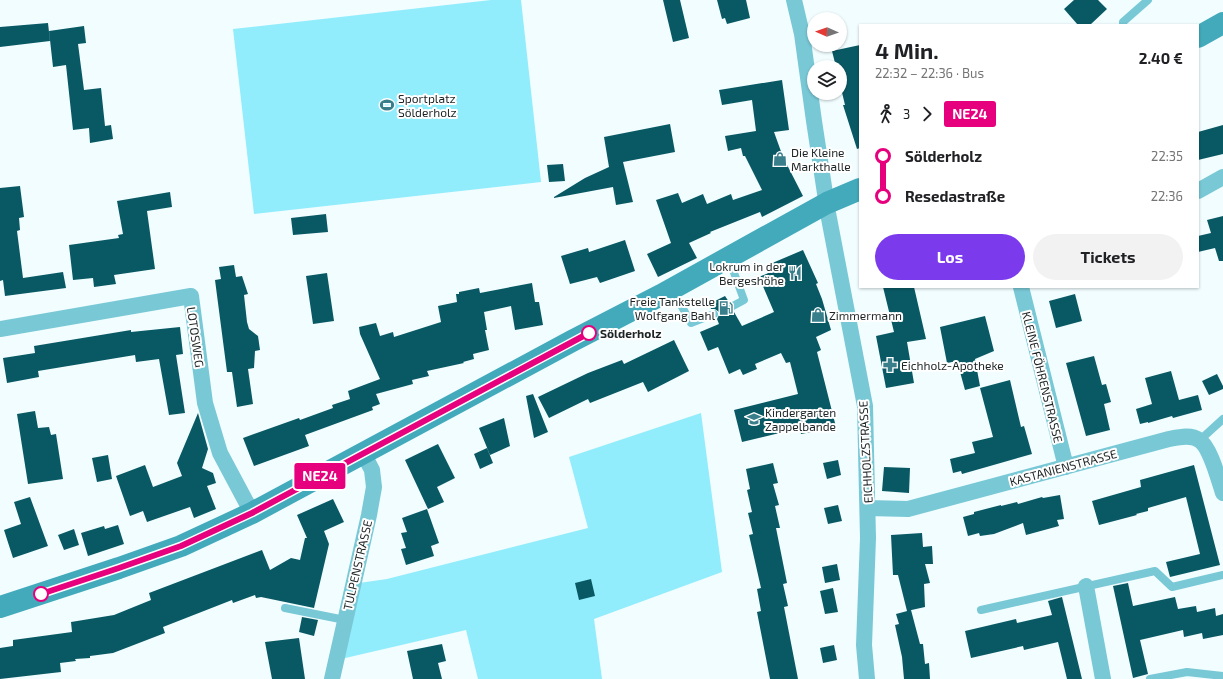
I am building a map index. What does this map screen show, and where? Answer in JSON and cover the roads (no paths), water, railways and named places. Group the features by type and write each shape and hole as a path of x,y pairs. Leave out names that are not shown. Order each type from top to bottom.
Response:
{"main road":[{"path":"1199,36 1223,23"},
{"path":"0,606 119,568 181,546 252,513 672,289 827,203 859,189"}],"street":[{"name":"EICHHOLZSTRASSE","path":"794,0 802,34 827,203 865,406 868,508 864,645 867,679"},
{"path":"1199,190 1223,177"},
{"name":"KLEINE FÖHRENSTRASSE","path":"1021,288 1066,467"},
{"name":"LOTOSWEG","path":"0,329 191,296 205,403 220,453 252,513"},
{"name":"KASTANIENSTRASSE","path":"868,508 908,509 1169,439 1186,436 1200,440"},
{"path":"1200,440 1208,450 1223,493"},
{"name":"TULPENSTRASSE","path":"332,679 374,487 372,470 363,453"},
{"path":"1086,586 1103,679"}],"lane":[{"path":"1123,24 1148,0"},
{"path":"729,258 744,300 731,307"},
{"path":"672,289 691,322 714,314"},
{"path":"1200,440 1223,419"},
{"path":"981,610 1155,571 1172,587 1223,575"},
{"path":"284,608 345,620"},
{"path":"1150,679 1187,672 1223,676"}],"place":[{"name":"Sportplatz Sölderholz","path":"387,105"},
{"name":"Die Kleine Markthalle","path":"780,159"},
{"name":"Lokrum in der Bergeshöhe","path":"795,273"},
{"name":"Freie Tankstelle Wolfgang Bahl","path":"726,308"},
{"name":"Zimmermann","path":"818,315"},
{"name":"Sölderholz","path":"589,333"},
{"name":"Eichholz-Apotheke","path":"890,365"},
{"name":"Kindergarten Zappelbande","path":"754,419"}]}
